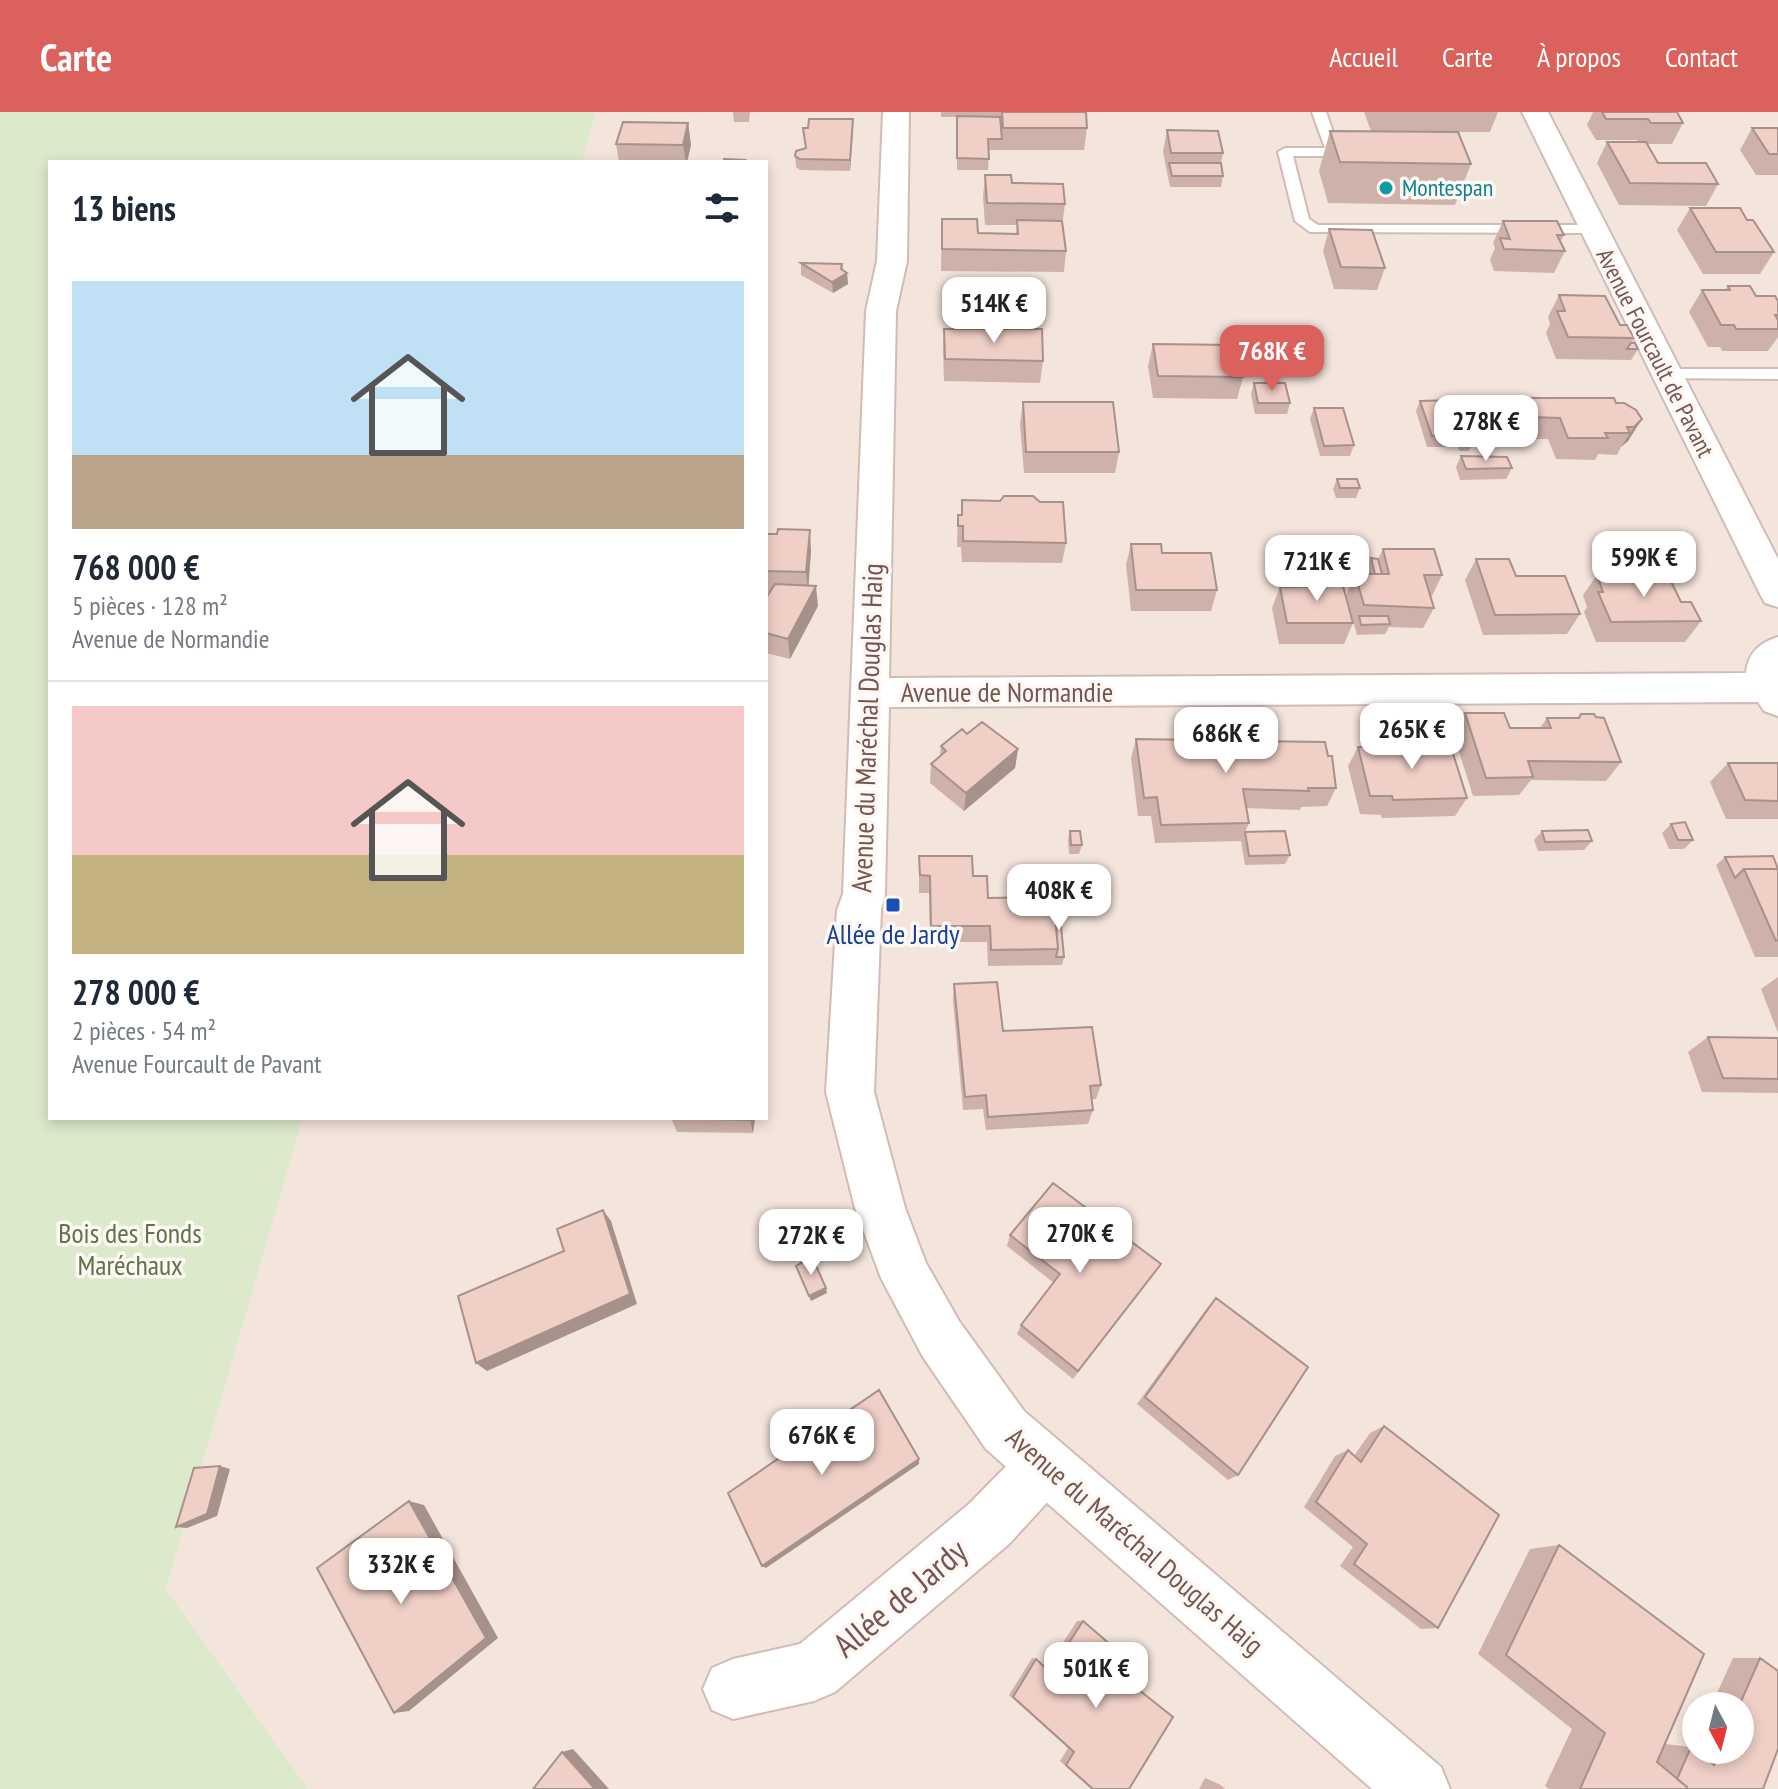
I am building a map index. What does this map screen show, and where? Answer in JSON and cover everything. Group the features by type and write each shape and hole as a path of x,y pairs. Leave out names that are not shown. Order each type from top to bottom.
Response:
{"street":[{"name":"Avenue du Maréchal Douglas Haig","path":"896,112 892,261 881,311 864,894 859,910 850,1039 850,1092 863,1150 906,1278 941,1339 1005,1430 1419,1789"},
{"name":"Avenue Fourcault de Pavant","path":"1535,112 1778,594"},
{"name":"Avenue de Normandie","path":"870,693 1775,680"},
{"name":"Allée de Jardy","path":"733,1689 814,1671 989,1524 1044,1466"}],"lane":[{"path":"1319,112 1333,152 1285,152 1302,221 1315,229 1592,229"},
{"path":"1665,374 1778,374"}],"shaded area":[{"path":"596,112 1778,112 1778,1789 308,1789 166,1589 302,1120 768,1120 768,160 583,160"}],"green space":[{"name":"Bois des Fonds Maréchaux","path":"0,112 596,112 583,160 48,160 48,1120 302,1120 166,1589 308,1789 0,1789"}],"building":[{"path":"1002,112 1086,112 1087,128 1003,128"},
{"path":"1602,112 1677,112 1683,123 1606,119"},
{"path":"957,116 1000,117 1002,139 988,139 989,159 957,158"},
{"path":"809,119 853,119 850,160 800,159 795,156 796,151 806,148 803,128 808,128"},
{"path":"623,122 688,123 683,145 616,144"},
{"path":"1752,128 1778,128 1778,154 1769,154"},
{"path":"1167,130 1218,131 1223,153 1171,153"},
{"path":"1330,131 1458,132 1471,164 1340,162"},
{"path":"1607,142 1646,142 1658,163 1706,163 1718,184 1630,183"},
{"path":"1169,163 1221,163 1223,176 1172,176"},
{"path":"985,175 1011,175 1012,183 1063,184 1065,204 987,203"},
{"path":"1690,208 1740,208 1747,220 1753,220 1774,252 1716,252"},
{"path":"942,219 977,219 978,233 1018,234 1017,220 1062,221 1066,251 942,249"},
{"path":"1503,221 1557,221 1564,235 1557,235 1565,251 1504,249 1500,238 1510,239"},
{"path":"1329,229 1372,230 1385,268 1341,267"},
{"path":"801,263 842,264 841,269 847,273 832,282"},
{"path":"1728,286 1750,286 1756,296 1775,296 1778,301 1778,315 1775,315 1778,329 1736,329 1734,325 1721,325 1702,290 1730,290"},
{"path":"1559,295 1605,296 1620,325 1627,325 1634,338 1568,337 1557,311 1565,311"},
{"path":"944,329 1042,329 1043,361 945,359"},
{"path":"1635,343 1638,349 1627,349"},
{"path":"1153,344 1236,345 1243,377 1158,376"},
{"path":"1254,383 1285,383 1290,403 1258,403"},
{"path":"1522,398 1614,398 1616,403 1624,403 1636,410 1642,419 1634,427 1627,427 1630,433 1605,433 1608,438 1568,438 1560,418 1530,417"},
{"path":"1459,400 1474,440 1464,440 1463,436 1432,436 1420,401"},
{"path":"1023,402 1113,402 1119,452 1026,452"},
{"path":"1314,408 1343,408 1354,445 1324,446"},
{"path":"1461,456 1507,457 1512,468 1466,469"},
{"path":"1337,479 1357,479 1360,488 1340,488"},
{"path":"1004,496 1033,496 1040,502 1063,502 1066,543 963,541 963,526 958,526 962,500 1000,501"},
{"path":"778,529 810,530 806,572 768,571 768,534 777,534"},
{"path":"1131,544 1161,544 1162,553 1211,553 1217,590 1136,590"},
{"path":"1383,549 1434,549 1442,575 1424,575 1434,608 1364,605 1355,574 1389,574"},
{"path":"1371,558 1378,559 1382,574 1375,574"},
{"path":"1476,559 1509,559 1516,576 1565,576 1580,614 1495,615"},
{"path":"1319,575 1340,575 1353,623 1287,623 1280,587 1321,586"},
{"path":"1597,575 1668,575 1681,602 1691,602 1701,621 1611,622 1598,592 1603,592"},
{"path":"775,584 816,586 788,639 768,634 768,595"},
{"path":"1359,616 1388,616 1390,624 1361,625"},
{"path":"1465,713 1504,713 1510,728 1551,728 1547,718 1579,718 1581,714 1594,714 1604,718 1621,762 1528,761 1533,777 1486,778"},
{"path":"982,722 1018,749 966,793 931,764 946,751 941,746 962,729 967,734"},
{"path":"1136,739 1325,742 1328,756 1332,756 1336,788 1308,788 1309,791 1243,789 1249,823 1161,825 1157,797 1144,798"},
{"path":"1449,741 1467,798 1393,800 1392,796 1370,796 1358,747 1377,747 1376,742"},
{"path":"1728,763 1778,763 1778,801 1745,800"},
{"path":"1685,822 1693,840 1678,840 1671,824"},
{"path":"1588,830 1592,841 1545,842 1542,831"},
{"path":"1070,831 1080,831 1082,845 1071,845"},
{"path":"1285,831 1290,855 1249,856 1245,832"},
{"path":"919,856 972,856 973,876 987,876 988,898 1054,897 1058,949 991,950 990,926 931,926 930,876 920,875"},
{"path":"1773,856 1778,869 1744,869 1735,878 1725,857"},
{"path":"1744,869 1778,869 1776,941"},
{"path":"1054,905 1059,905 1064,957 1056,957"},
{"path":"997,982 1003,1031 1092,1027 1101,1085 1090,1086 1093,1110 988,1117 986,1095 965,1097 954,984"},
{"path":"1708,1037 1778,1038 1778,1079 1723,1078"},
{"path":"1053,1183 1161,1264 1078,1371 1021,1325 1060,1274 1010,1235"},
{"path":"603,1210 630,1294 476,1363 458,1296 564,1251 557,1229"},
{"path":"812,1257 826,1288 809,1296 796,1266"},
{"path":"1216,1298 1308,1367 1238,1475 1145,1397"},
{"path":"879,1390 919,1459 762,1566 728,1493"},
{"path":"1384,1426 1499,1515 1438,1628 1354,1564 1367,1544 1316,1502 1348,1450 1361,1462"},
{"path":"220,1466 207,1514 176,1527 194,1468"},
{"path":"409,1501 486,1638 394,1713 317,1568"},
{"path":"1559,1545 1704,1654 1687,1692 1682,1692 1682,1705 1657,1762 1686,1789 1580,1789 1605,1733 1506,1655"},
{"path":"1083,1621 1147,1676 1139,1690 1173,1717 1129,1789 1093,1789 1066,1765 1074,1752 1013,1697 1036,1659 1050,1672"},
{"path":"1760,1658 1778,1671 1778,1749 1763,1789 1686,1789 1677,1779 1684,1764 1754,1764 1754,1692 1745,1692"},
{"path":"562,1752 595,1789 533,1789"}],"place":[{"name":"Montespan","path":"1386,188"},
{"name":"Allée de Jardy","path":"893,905"}]}
